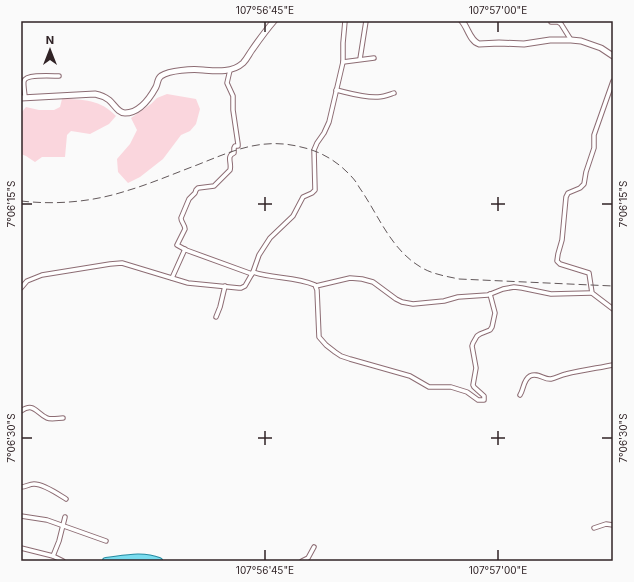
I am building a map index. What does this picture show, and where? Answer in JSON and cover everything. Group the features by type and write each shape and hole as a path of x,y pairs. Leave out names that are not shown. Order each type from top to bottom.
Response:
{"main road":[{"path":"106,561 144,557 159,561"}],"street":[{"path":"59,76 35,76 26,78 24,81 23,98 100,94 109,100 122,113 130,113 143,105 150,97 160,76 179,71 225,71 243,63 274,21"},
{"path":"21,288 27,280 42,275 116,263 127,264 188,284 241,288 245,286 259,255 270,238 293,216 303,197 312,193 314,190 314,150 329,122 343,62 345,21"},
{"path":"360,59 366,21"},
{"path":"462,21 472,40 479,44 524,44 550,40 571,40 601,48 613,56"},
{"path":"551,22 558,22 561,24 571,40"},
{"path":"343,62 374,58"},
{"path":"230,70 227,83 233,96 233,110 238,146 235,146 234,153 230,156 230,170 214,186 196,188 195,193 189,199 181,218 185,229 177,244 178,246 252,273 299,280 316,286 350,278 362,278 373,282 402,302 413,304 444,301 458,296 490,294 514,287 551,294 591,293 613,309"},
{"path":"591,293 590,273 558,263 557,257 562,240 566,196 568,193 580,188 584,184 586,172 594,148 594,135 613,81"},
{"path":"336,90 367,97 378,97 394,93"},
{"path":"172,278 185,249"},
{"path":"216,317 225,286"},
{"path":"316,286 319,337 331,349 350,359 410,376 429,387 451,387 467,392 478,400 484,400 484,396 473,385 476,368 472,346 477,336 490,330 492,327 495,313 490,294"},
{"path":"520,395 526,381 533,375 539,375 550,379 566,374 613,365"},
{"path":"21,411 30,407 49,419 63,418"},
{"path":"21,487 36,484 66,499"},
{"path":"21,516 43,519 106,541"},
{"path":"53,556 59,541 65,517"},
{"path":"594,528 606,524 613,525"},
{"path":"302,561 308,558 314,547"},
{"path":"21,548 53,556 63,561"}],"shaded area":[{"path":"167,94 196,99 200,109 196,124 190,131 181,135 163,159 140,177 128,183 118,172 117,159 130,144 137,130 131,118 157,98"},
{"path":"62,99 77,99 98,104 116,116 109,124 90,134 71,131 67,135 65,157 42,157 35,162 21,154 21,113 26,107 39,110 54,110 60,107"}],"railway":[{"path":"21,201 47,203 74,202 100,198 144,185 248,147 287,144 321,154 334,161 345,170 356,182 385,230 400,250 409,259 428,271 459,279 613,286"}]}
